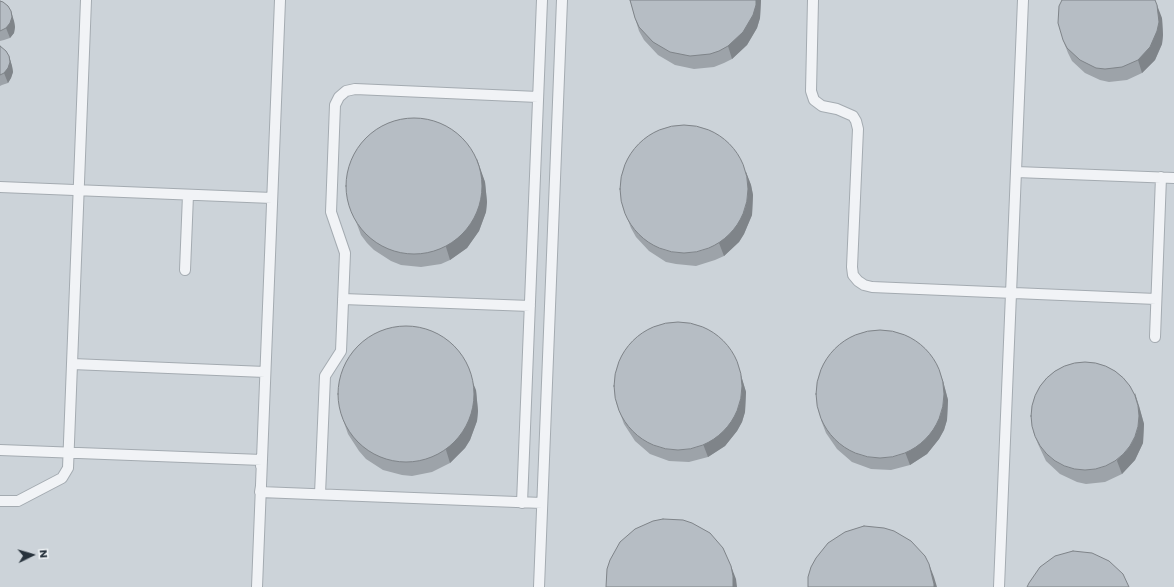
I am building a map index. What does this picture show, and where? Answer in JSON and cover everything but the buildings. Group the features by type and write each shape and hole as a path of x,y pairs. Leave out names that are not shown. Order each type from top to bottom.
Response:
{"lane":[{"path":"0,501 18,501 62,478 68,468 86,0"},
{"path":"257,587 280,0"},
{"path":"522,503 542,0"},
{"path":"539,587 562,0"},
{"path":"813,0 811,91 814,100 822,106 845,112 853,116 858,128 852,267 853,276 858,282 872,287 1156,299"},
{"path":"999,587 1022,0"},
{"path":"320,494 325,376 342,351 345,253 331,212 335,105 339,97 346,91 355,89 538,97"},
{"path":"1016,172 1174,178"},
{"path":"1155,337 1161,177"},
{"path":"0,188 272,198"},
{"path":"185,270 188,195"},
{"path":"343,299 530,306"},
{"path":"72,364 265,372"},
{"path":"0,450 262,460 260,492 542,504"}],"shaded area":[{"path":"0,0 1174,0 1174,587 0,587"}]}
